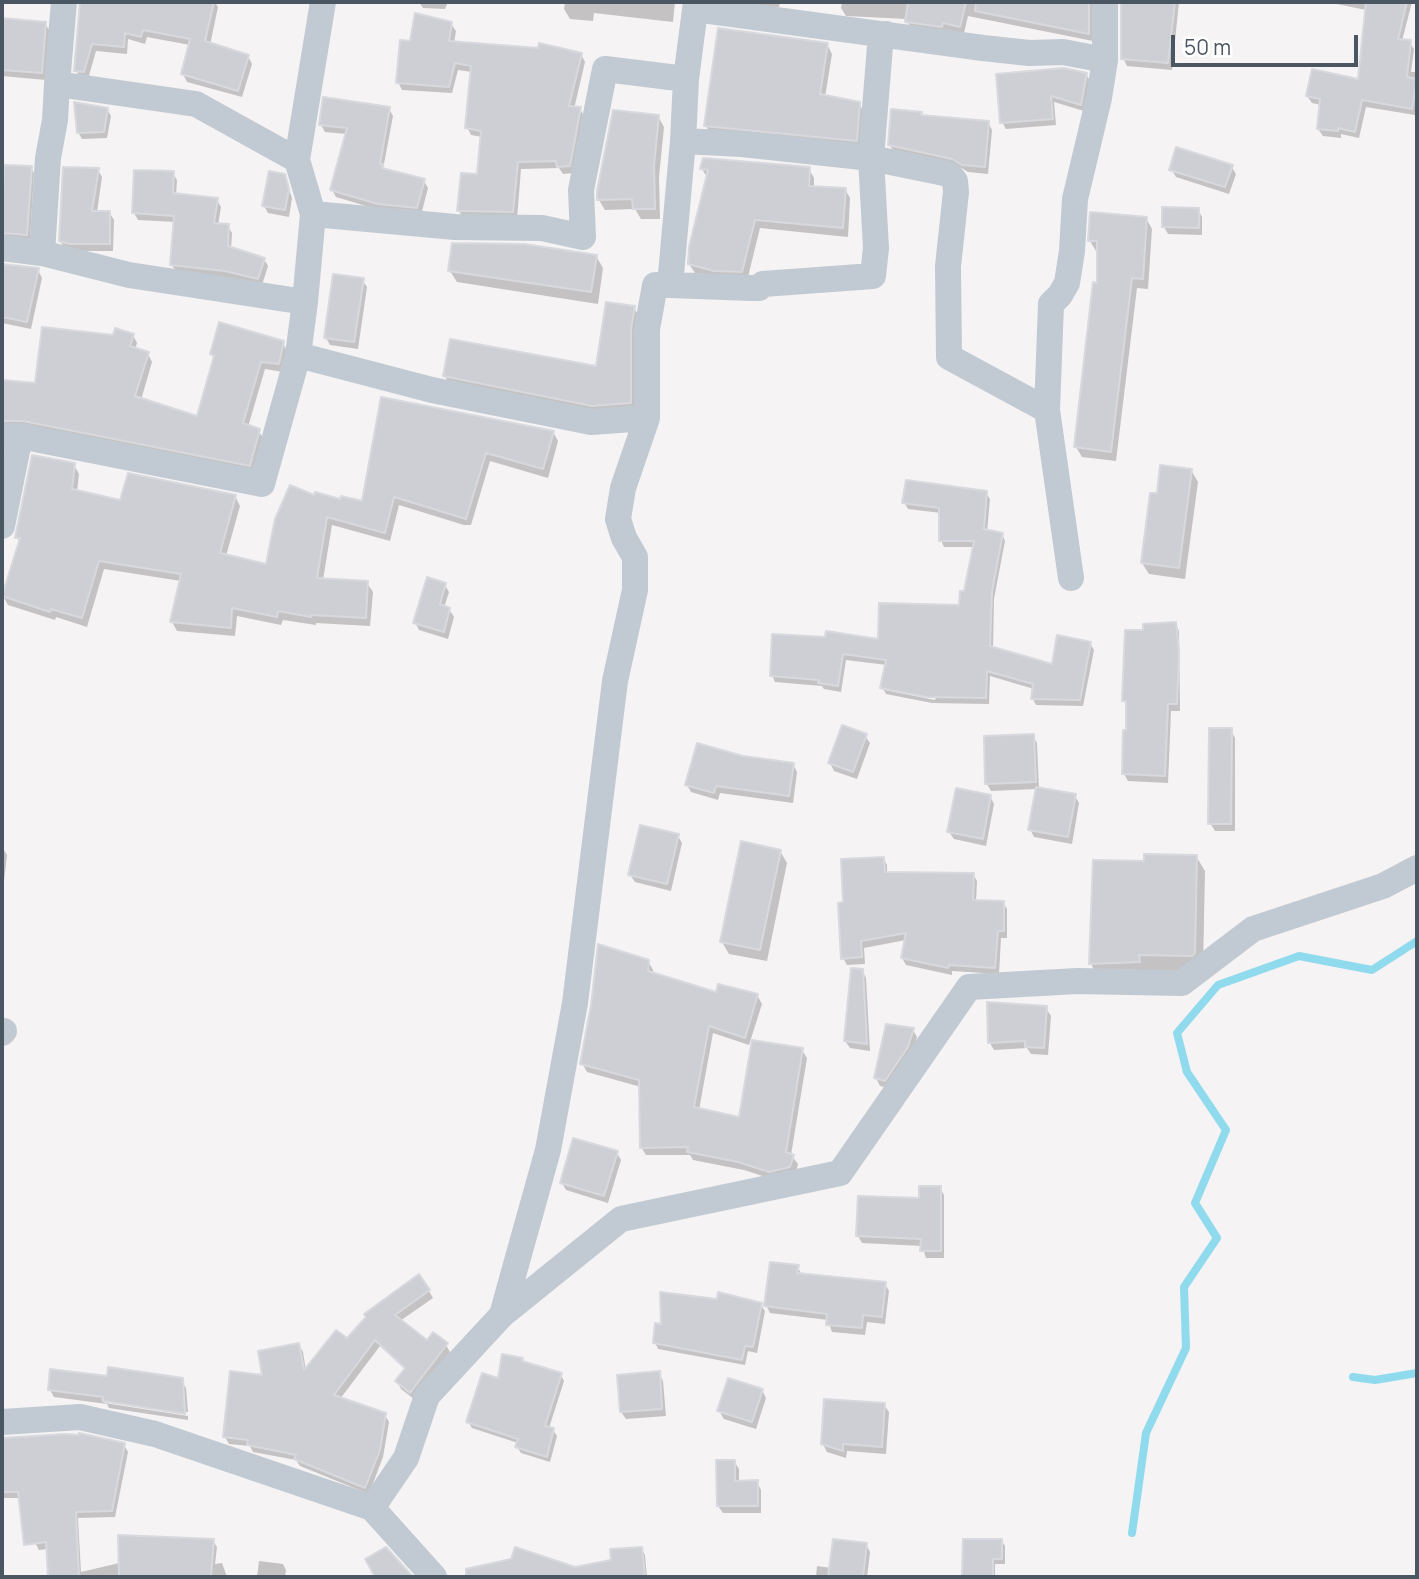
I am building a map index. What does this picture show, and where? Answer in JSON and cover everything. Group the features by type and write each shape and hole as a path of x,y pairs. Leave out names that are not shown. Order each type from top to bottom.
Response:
{"street":[{"path":"42,253 48,158 55,120 64,2"},
{"path":"2,526 11,436 261,484 298,355 305,302 313,215 297,160 323,2"},
{"path":"1071,578 1047,410 1051,304 1067,283 1075,200 1105,60 1105,2"},
{"path":"670,285 686,79 696,6 781,11 886,34 1029,53 1063,52 1105,60"},
{"path":"502,1315 548,1150 575,1003 615,681 635,590 635,557 624,538 618,519 623,488 648,418 647,329 655,285 759,288 763,284 873,276 876,248 871,158 880,47 886,34"},
{"path":"313,215 455,227 542,228 583,237 581,190 605,69 686,79"},
{"path":"57,84 196,104 297,160"},
{"path":"683,141 742,144 871,158 949,174 955,181 956,192 948,266 949,357 1047,410"},
{"path":"2,248 42,253 129,275 305,302"},
{"path":"298,355 432,390 591,422 648,418"},
{"path":"372,1508 406,1458 427,1396 502,1315 621,1219 840,1173 969,987 1077,981 1182,983 1254,929 1384,886 1417,869"},
{"path":"2,1422 80,1417 142,1431 207,1450 372,1508 434,1577"}],"building":[{"path":"80,2 214,2 205,41 249,55 238,91 181,74 190,39 143,30 141,37 125,33 124,47 92,44 84,72 74,71"},
{"path":"908,2 966,2 960,27 943,23 942,27 905,22"},
{"path":"976,2 1089,2 1089,34 975,11"},
{"path":"1121,2 1175,2 1168,63 1121,59"},
{"path":"1366,2 1407,2 1398,39 1411,40 1407,77 1417,79 1412,109 1362,100 1355,132 1338,128 1338,131 1317,129 1320,99 1306,96 1312,69 1358,79"},
{"path":"415,13 452,22 449,41 538,48 539,43 582,53 569,106 581,107 570,166 557,167 556,161 518,162 513,212 457,211 461,173 477,174 481,131 465,128 471,66 455,63 449,87 396,83 400,40 410,41"},
{"path":"2,18 46,22 42,73 2,70"},
{"path":"718,28 828,43 820,94 860,102 857,141 704,126"},
{"path":"1064,68 1087,73 1081,105 1051,96 1053,119 1000,123 996,74"},
{"path":"323,97 390,107 380,164 383,164 382,168 425,179 417,208 378,204 330,190 347,128 319,125"},
{"path":"74,102 108,108 104,132 77,133"},
{"path":"891,109 922,112 921,115 989,121 985,167 962,165 952,159 888,145"},
{"path":"613,110 659,115 654,165 655,209 633,209 632,199 597,200"},
{"path":"1176,147 1233,165 1225,187 1169,170"},
{"path":"703,158 810,167 809,186 846,188 843,228 755,220 742,272 714,271 688,264 689,247 708,170 700,169"},
{"path":"4,165 32,166 27,235 2,233"},
{"path":"63,167 99,168 92,211 110,211 110,244 70,244 59,241"},
{"path":"134,170 174,171 173,193 218,198 214,223 229,224 228,246 265,258 258,279 225,271 170,265 174,216 132,213"},
{"path":"269,171 285,174 289,189 285,210 262,206"},
{"path":"1162,207 1199,208 1199,228 1162,227"},
{"path":"1090,212 1147,217 1143,279 1132,278 1111,452 1074,447 1093,282 1097,283 1097,241 1088,241"},
{"path":"452,243 524,244 597,255 591,292 448,271"},
{"path":"2,264 39,268 27,322 2,317"},
{"path":"333,274 364,278 354,342 324,338"},
{"path":"606,302 635,306 631,329 631,403 592,406 443,376 450,339 596,366"},
{"path":"219,322 284,341 279,364 261,362 243,423 260,429 250,466 23,421 2,421 2,380 35,383 42,327 113,335 115,328 134,334 130,346 149,352 135,396 197,416 214,356 210,354"},
{"path":"381,397 554,431 543,469 486,453 466,519 394,497 385,533 327,517 317,578 368,581 366,618 311,617 278,611 277,617 232,608 231,628 170,622 181,574 99,561 82,618 51,609 50,612 2,596 20,538 15,538 32,455 75,463 72,489 120,500 128,473 236,495 220,553 266,564 275,519 290,485 314,495 315,492 340,499 341,496 362,501"},
{"path":"1160,465 1192,469 1179,568 1141,563 1150,493 1157,493"},
{"path":"906,480 987,491 984,529 1003,533 992,591 990,646 1052,664 1057,635 1091,642 1080,700 1031,699 1033,684 987,671 986,698 927,697 880,688 886,660 843,654 838,686 818,683 819,680 770,676 772,634 825,637 826,631 878,639 879,603 959,605 960,591 964,591 974,541 939,541 939,508 902,503"},
{"path":"427,577 446,583 440,604 450,608 444,632 413,623"},
{"path":"1176,622 1179,651 1177,704 1168,704 1165,776 1122,774 1123,730 1126,730 1126,701 1122,701 1125,630 1143,630 1143,624"},
{"path":"842,725 867,734 853,772 828,763"},
{"path":"1209,728 1232,728 1231,824 1208,824"},
{"path":"1034,734 1036,782 985,784 984,736"},
{"path":"697,743 743,756 794,763 789,796 716,786 714,793 685,785"},
{"path":"1036,787 1076,794 1068,837 1028,830"},
{"path":"956,788 991,795 983,839 947,832"},
{"path":"640,825 679,834 667,884 628,875"},
{"path":"741,841 781,850 760,950 720,942"},
{"path":"1144,854 1197,855 1195,953 1192,956 1139,955 1140,962 1089,964 1093,860 1144,861"},
{"path":"884,857 885,872 974,873 973,900 1004,901 1004,931 998,931 995,968 949,965 948,968 901,958 906,933 861,941 862,957 841,959 838,903 843,902 841,859"},
{"path":"598,944 649,960 648,971 716,992 718,984 758,994 745,1038 709,1026 694,1107 739,1117 752,1040 803,1048 786,1152 794,1155 790,1167 769,1172 738,1162 687,1152 688,1147 640,1148 639,1080 580,1064 591,1005"},
{"path":"851,968 863,969 867,1044 844,1041"},
{"path":"987,1002 1047,1006 1044,1048 1025,1047 1025,1041 988,1043"},
{"path":"886,1024 914,1028 908,1047 885,1081 874,1078"},
{"path":"573,1138 618,1151 604,1196 560,1183"},
{"path":"919,1186 941,1186 941,1251 920,1251 921,1239 856,1236 858,1196 919,1198"},
{"path":"770,1262 799,1265 797,1273 886,1282 882,1317 863,1315 862,1328 826,1325 827,1314 764,1306"},
{"path":"419,1274 430,1290 395,1315 427,1340 433,1332 448,1343 410,1393 395,1381 405,1368 375,1340 334,1395 386,1413 380,1450 365,1488 294,1459 296,1455 247,1445 248,1440 223,1437 230,1371 262,1375 258,1351 299,1343 304,1370 336,1330 347,1338 366,1317 364,1314"},
{"path":"660,1292 717,1299 718,1292 762,1303 753,1347 745,1346 742,1360 653,1343 655,1323 661,1324"},
{"path":"502,1354 523,1358 522,1361 562,1373 545,1426 554,1428 547,1457 515,1447 518,1439 466,1422 482,1373 498,1378"},
{"path":"108,1367 183,1378 185,1414 103,1401 103,1397 48,1390 50,1369 107,1376"},
{"path":"660,1371 662,1409 620,1412 617,1375"},
{"path":"728,1378 763,1389 752,1422 717,1411"},
{"path":"824,1399 885,1403 882,1447 843,1444 843,1451 821,1444"},
{"path":"79,1433 125,1443 112,1511 76,1512 79,1577 48,1577 46,1542 24,1545 18,1492 2,1492 2,1438"},
{"path":"716,1460 735,1460 735,1481 758,1480 758,1506 717,1506"},
{"path":"118,1535 214,1539 211,1577 119,1577"},
{"path":"833,1539 867,1543 863,1577 828,1577"},
{"path":"963,1539 1002,1539 1002,1559 993,1559 993,1577 962,1577"},
{"path":"386,1547 413,1577 375,1577 365,1559"},
{"path":"515,1547 575,1567 611,1560 610,1549 642,1547 645,1577 466,1577 466,1569 511,1559"}],"waterway":[{"path":"1132,1533 1146,1433 1186,1348 1184,1287 1217,1238 1195,1203 1226,1130 1187,1072 1177,1033 1218,985 1299,956 1372,970 1417,941"},
{"path":"1353,1377 1375,1380 1417,1373"}]}
